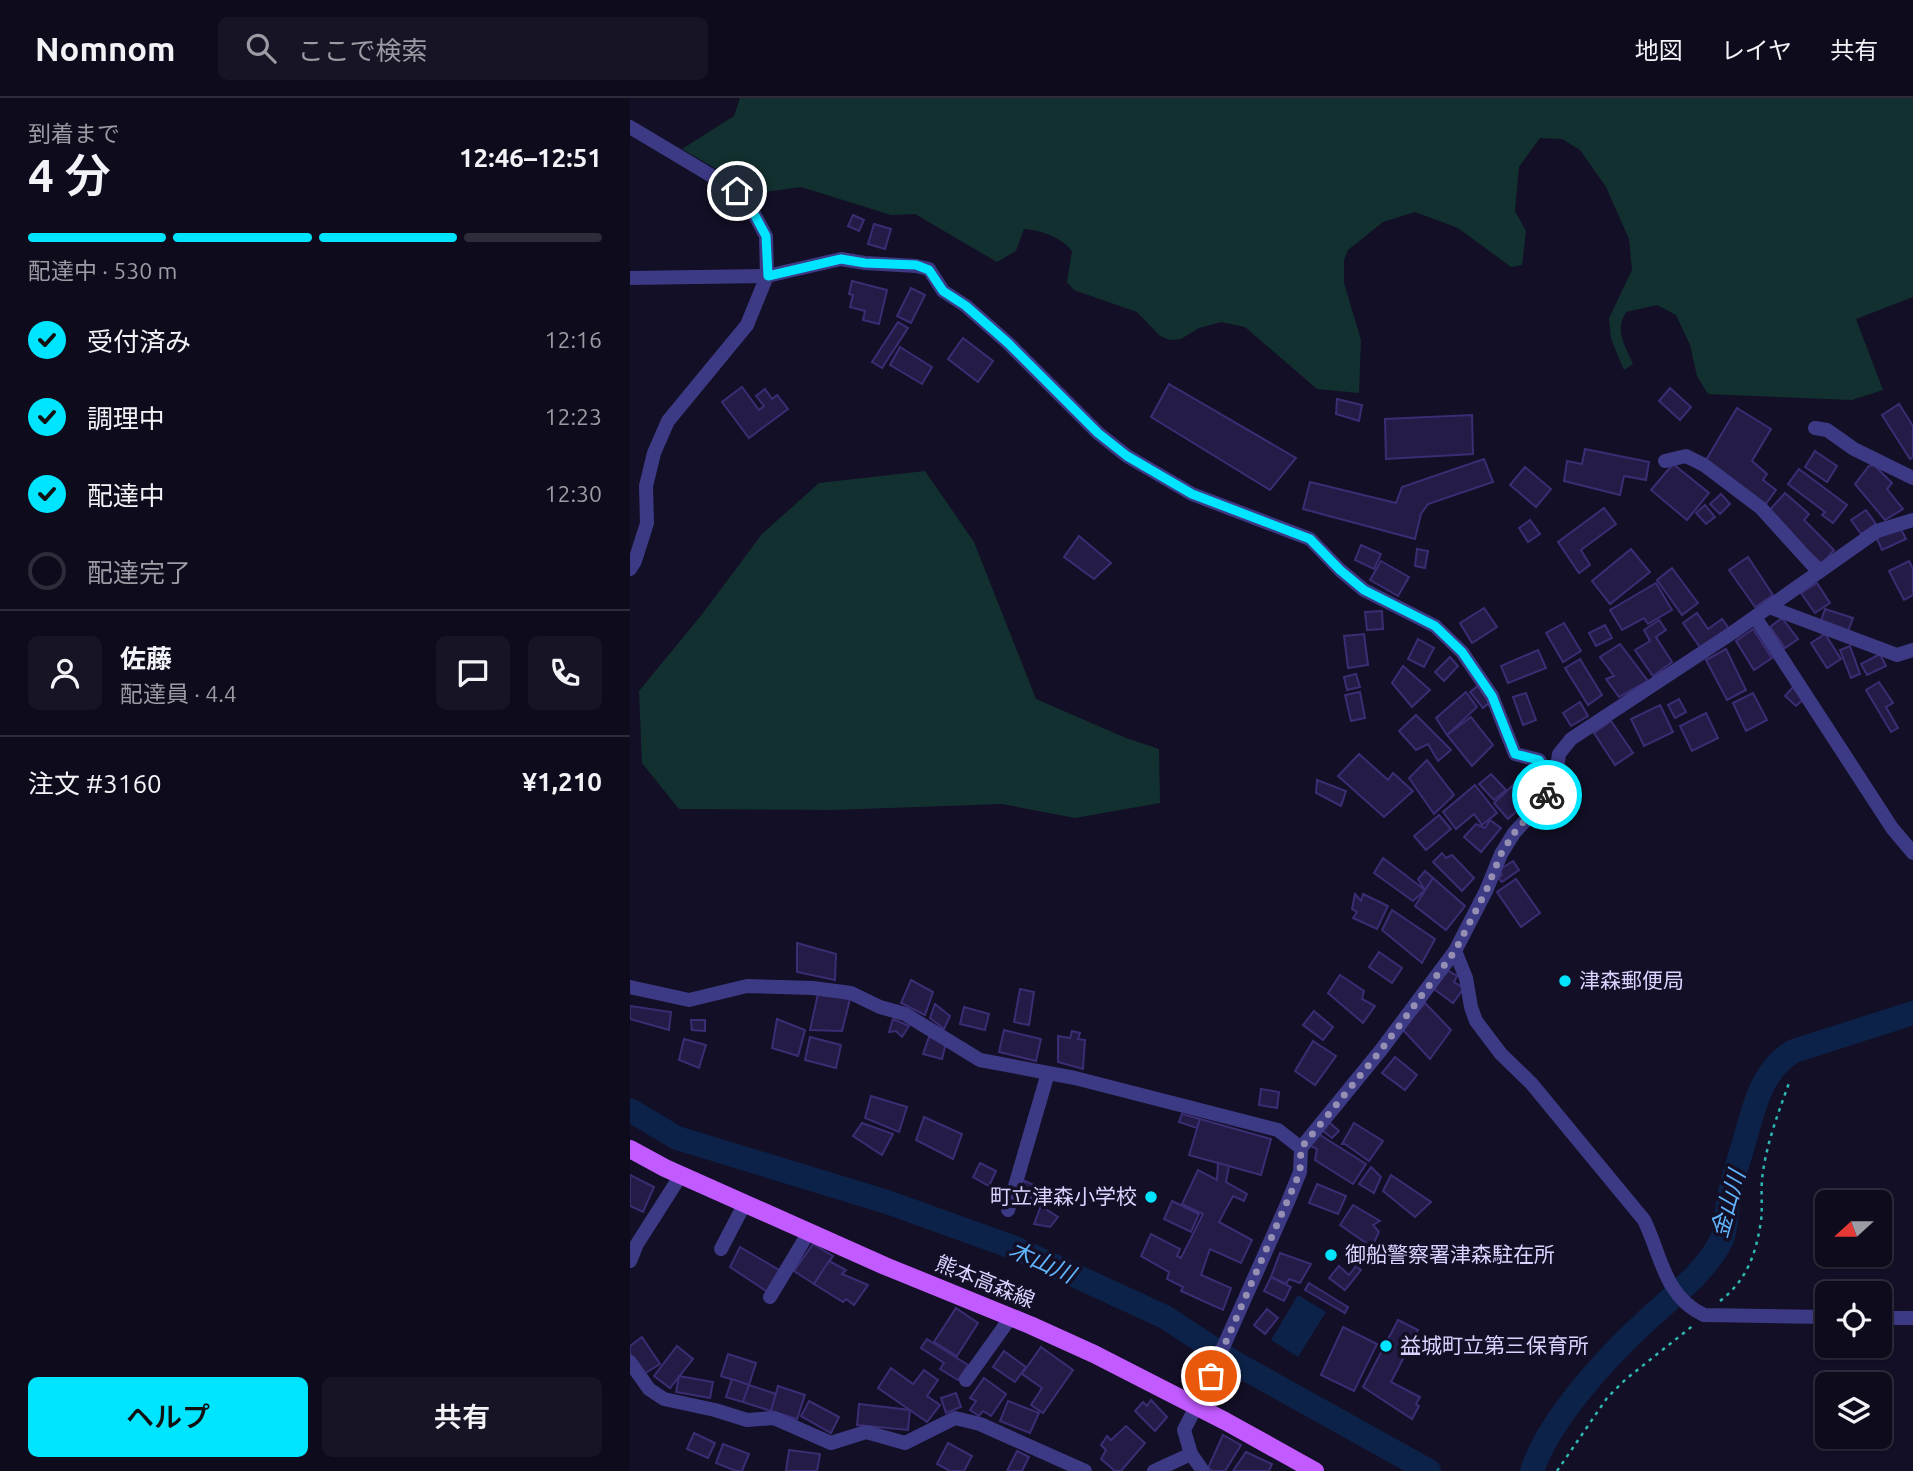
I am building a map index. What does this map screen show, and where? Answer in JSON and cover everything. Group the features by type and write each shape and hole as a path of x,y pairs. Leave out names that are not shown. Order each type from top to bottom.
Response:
{"main road":[{"name":"熊本高森線","path":"630,1150 885,1266 1011,1317 1199,1402 1315,1471"}],"street":[{"path":"630,127 737,191 766,236 768,276 747,325 668,421 654,453 646,485 647,523 630,569"},
{"path":"630,278 768,276 841,259 916,265 929,270 943,291 966,306 1008,343 1098,433 1127,456 1192,494 1310,539 1364,590 1435,626 1462,652 1492,696 1515,754 1539,760 1552,783"},
{"path":"1815,428 1827,430 1854,449 1913,478"},
{"path":"1665,461 1686,456 1704,465 1760,508 1819,572"},
{"path":"1203,1471 1191,1454 1184,1430 1231,1332 1300,1172 1301,1148 1381,1050 1455,951 1486,891 1501,854 1514,833 1544,800 1552,783 1559,754 1571,739 1755,617 1877,531 1913,520"},
{"path":"1769,607 1897,655 1913,649"},
{"path":"1755,617 1892,828 1913,853"},
{"path":"1455,951 1466,978 1476,1021 1501,1054 1531,1083 1644,1220 1665,1275 1689,1308 1704,1315 1815,1317"},
{"path":"630,987 689,1000 747,986 813,988 851,993 880,1007 905,1014 979,1060 1075,1078 1278,1130 1301,1148"},
{"path":"1008,1210 1048,1073"},
{"path":"630,1261 637,1244 681,1175"},
{"path":"721,1249 745,1203"},
{"path":"770,1297 809,1232"},
{"path":"966,1380 1011,1317"},
{"path":"1892,1318 1913,1318"},
{"path":"630,1362 649,1389 664,1399 747,1420 774,1418 831,1443 866,1432 905,1443 955,1418 980,1424 1076,1469"},
{"path":"1154,1471 1191,1454"}],"path":[{"path":"1557,1471 1607,1398 1731,1292 1749,1270 1761,1220 1763,1172 1789,1083"}],"green space":[{"path":"740,98 1913,98 1913,297 1856,319 1883,390 1852,400 1708,394 1697,376 1690,345 1676,315 1657,305 1626,312 1621,332 1633,364 1624,370 1611,339 1609,318 1632,270 1629,239 1606,187 1580,150 1562,139 1540,138 1519,167 1515,211 1526,231 1522,265 1511,267 1458,228 1415,212 1383,222 1348,250 1344,260 1344,283 1361,340 1359,393 1317,389 1245,327 1221,322 1199,328 1181,339 1170,340 1160,336 1137,312 1074,290 1067,282 1072,251 1050,235 1024,229 1016,251 997,262 915,214 891,215 801,187 758,193 682,149 734,116"},
{"path":"925,471 974,542 1036,699 1126,738 1159,749 1160,803 1075,818 1002,804 832,810 679,809 642,763 639,691 703,613 762,534 819,483"}],"water":[{"path":"1298,1295 1326,1312 1298,1357 1271,1340"}],"building":[{"path":"853,215 864,220 859,231 848,226"},
{"path":"874,224 891,229 885,249 868,244"},
{"path":"852,281 887,290 879,324 863,320 865,311 850,307"},
{"path":"911,288 925,295 911,323 897,316"},
{"path":"898,322 908,328 882,368 872,362"},
{"path":"963,338 993,361 978,382 948,359"},
{"path":"900,347 932,367 922,384 890,365"},
{"path":"1169,384 1296,458 1270,490 1151,417"},
{"path":"742,387 759,410 764,406 756,396 765,389 772,399 777,395 788,409 749,438 722,402"},
{"path":"1670,388 1691,407 1680,420 1659,401"},
{"path":"1337,399 1362,405 1359,421 1336,414"},
{"path":"1899,404 1913,426 1913,457 1910,459 1882,415"},
{"path":"1737,408 1771,429 1752,461 1767,474 1763,480 1776,490 1765,505 1706,460"},
{"path":"1472,415 1473,454 1386,459 1385,419"},
{"path":"1585,449 1649,462 1646,480 1624,476 1620,495 1564,481 1567,461 1582,464"},
{"path":"1815,451 1837,466 1827,482 1805,467"},
{"path":"1484,459 1493,482 1428,504 1421,514 1415,539 1303,509 1310,482 1396,503 1402,487"},
{"path":"1673,464 1709,493 1687,520 1651,490"},
{"path":"1874,465 1892,483 1887,489 1903,509 1885,520 1855,484 1869,466"},
{"path":"1525,467 1551,489 1536,507 1510,485"},
{"path":"1799,469 1847,505 1833,523 1822,515 1825,512 1788,484"},
{"path":"1785,493 1809,514 1804,520 1834,550 1822,564 1767,513"},
{"path":"1721,494 1730,504 1720,514 1710,504"},
{"path":"1705,505 1715,517 1706,524 1696,513"},
{"path":"1604,508 1616,524 1581,550 1590,565 1579,573 1558,542"},
{"path":"1866,510 1876,524 1861,534 1851,520"},
{"path":"1530,520 1540,534 1528,542 1519,528"},
{"path":"1900,527 1906,539 1882,550 1876,537"},
{"path":"1079,536 1111,563 1094,579 1064,557"},
{"path":"1361,545 1381,554 1374,569 1355,560"},
{"path":"1417,549 1428,551 1425,568 1415,566"},
{"path":"1631,549 1650,572 1610,604 1592,581"},
{"path":"1748,557 1773,595 1755,607 1729,570"},
{"path":"1381,561 1409,577 1398,596 1370,580"},
{"path":"1909,561 1913,569 1913,595 1904,600 1889,571"},
{"path":"1672,568 1698,603 1682,615 1657,580"},
{"path":"1656,583 1672,610 1648,624 1644,618 1622,630 1610,610"},
{"path":"1817,583 1830,603 1815,613 1801,593"},
{"path":"1484,608 1497,627 1472,643 1460,623"},
{"path":"1825,609 1853,618 1848,632 1820,624"},
{"path":"1382,611 1383,629 1367,630 1365,612"},
{"path":"1697,613 1708,629 1722,619 1730,630 1702,650 1683,623"},
{"path":"1782,618 1798,639 1785,648 1770,627"},
{"path":"1659,620 1666,630 1656,637 1672,662 1653,676 1635,650 1650,641 1644,630"},
{"path":"1564,623 1581,651 1563,662 1546,633"},
{"path":"1605,625 1612,638 1596,646 1589,633"},
{"path":"1753,629 1772,658 1754,670 1736,641"},
{"path":"1364,634 1368,665 1348,668 1344,636"},
{"path":"1825,634 1841,659 1827,668 1811,643"},
{"path":"1418,639 1434,648 1424,667 1408,659"},
{"path":"1620,644 1648,681 1619,697 1606,679 1614,676 1600,657"},
{"path":"1850,646 1860,674 1851,678 1840,650"},
{"path":"1726,649 1746,690 1727,700 1706,660"},
{"path":"1538,650 1546,668 1508,683 1501,666"},
{"path":"1880,654 1886,666 1867,675 1861,664"},
{"path":"1450,657 1458,666 1444,681 1435,672"},
{"path":"1580,659 1602,695 1588,705 1565,668"},
{"path":"1403,666 1430,690 1412,707 1392,683"},
{"path":"1356,674 1360,687 1347,690 1344,677"},
{"path":"1879,682 1893,703 1886,707 1898,728 1891,732 1866,690"},
{"path":"1478,686 1490,702 1483,708 1470,692"},
{"path":"1794,686 1805,698 1796,706 1785,696"},
{"path":"1360,692 1365,718 1351,721 1345,695"},
{"path":"1466,692 1477,707 1447,735 1436,718"},
{"path":"1526,693 1536,720 1523,725 1513,697"},
{"path":"1753,693 1767,720 1746,731 1733,703"},
{"path":"1679,699 1686,712 1675,718 1668,705"},
{"path":"1580,702 1588,716 1571,726 1563,713"},
{"path":"1660,705 1673,732 1644,746 1631,719"},
{"path":"1706,713 1718,738 1692,751 1680,726"},
{"path":"1416,715 1451,750 1438,761 1428,744 1416,750 1399,731"},
{"path":"1471,717 1493,745 1472,766 1447,735"},
{"path":"1611,721 1633,753 1615,765 1594,733"},
{"path":"1359,754 1388,780 1393,773 1413,791 1384,817 1338,776"},
{"path":"1427,760 1454,795 1434,814 1409,778"},
{"path":"1491,774 1506,790 1494,800 1479,784"},
{"path":"1524,775 1539,791 1508,819 1494,803"},
{"path":"1317,780 1346,791 1341,806 1316,793"},
{"path":"1475,785 1497,813 1482,825 1474,814 1456,829 1443,812"},
{"path":"1439,815 1451,829 1426,850 1414,836"},
{"path":"1490,820 1501,828 1481,852 1464,837 1476,824 1485,828"},
{"path":"1442,853 1446,858 1452,855 1474,878 1462,891 1433,862"},
{"path":"1383,858 1425,890 1413,901 1374,873"},
{"path":"1513,861 1519,870 1502,882 1498,878 1502,875 1499,870"},
{"path":"1425,871 1433,878 1425,890 1418,879"},
{"path":"1433,878 1465,906 1446,930 1415,906"},
{"path":"1516,879 1540,913 1521,927 1497,892"},
{"path":"1355,894 1361,901 1363,894 1388,906 1377,929 1353,918 1357,912 1352,909"},
{"path":"1392,910 1435,939 1422,963 1382,930"},
{"path":"797,943 836,954 835,980 797,972"},
{"path":"1379,952 1402,968 1392,983 1369,967"},
{"path":"1447,970 1457,976 1454,982 1464,988 1453,1003 1434,989"},
{"path":"1340,975 1364,991 1362,999 1375,1006 1363,1023 1328,993"},
{"path":"911,980 933,992 925,1015 901,1003"},
{"path":"1020,989 1034,992 1029,1025 1014,1022"},
{"path":"818,994 850,999 842,1031 810,1030"},
{"path":"1425,1003 1451,1030 1430,1059 1402,1029"},
{"path":"935,1004 950,1016 944,1029 930,1018"},
{"path":"630,1006 671,1012 669,1030 630,1019"},
{"path":"964,1007 989,1014 985,1030 960,1024"},
{"path":"1314,1011 1333,1027 1323,1040 1303,1025"},
{"path":"777,1019 805,1030 798,1056 772,1048"},
{"path":"893,1019 909,1026 902,1037 896,1031 889,1032"},
{"path":"691,1020 705,1020 705,1031 692,1030"},
{"path":"1004,1030 1041,1039 1036,1061 999,1052"},
{"path":"1072,1031 1080,1033 1078,1039 1085,1040 1083,1069 1058,1062 1058,1036 1070,1038"},
{"path":"810,1037 841,1045 836,1068 805,1060"},
{"path":"929,1037 946,1043 942,1059 923,1054"},
{"path":"684,1039 706,1045 699,1068 679,1060"},
{"path":"1313,1041 1336,1056 1315,1085 1295,1071"},
{"path":"1395,1057 1417,1075 1405,1090 1382,1073"},
{"path":"1261,1089 1279,1092 1277,1108 1259,1105"},
{"path":"871,1096 907,1107 899,1132 865,1118"},
{"path":"1182,1114 1200,1119 1197,1128 1179,1122"},
{"path":"924,1117 962,1134 953,1159 916,1140"},
{"path":"1200,1119 1271,1139 1261,1175 1189,1155"},
{"path":"1328,1121 1339,1131 1332,1138 1323,1131"},
{"path":"862,1123 893,1134 882,1155 853,1136"},
{"path":"1354,1123 1383,1141 1369,1161 1342,1144"},
{"path":"1317,1133 1366,1164 1353,1184 1315,1160 1317,1149 1309,1145"},
{"path":"980,1163 996,1171 989,1186 973,1177"},
{"path":"1218,1163 1229,1166 1226,1182 1247,1194 1244,1201 1233,1196 1219,1222 1252,1240 1241,1263 1210,1249 1201,1275 1231,1288 1223,1310 1181,1291 1183,1287 1167,1279 1169,1272 1141,1256 1151,1234 1180,1249 1177,1256 1181,1258 1203,1214 1182,1204 1198,1170 1217,1180"},
{"path":"1371,1167 1381,1177 1374,1193 1359,1184"},
{"path":"630,1175 654,1187 643,1212 630,1206"},
{"path":"1391,1175 1431,1202 1415,1217 1383,1191"},
{"path":"1025,1181 1034,1185 1031,1198 1022,1195"},
{"path":"1317,1184 1346,1196 1338,1214 1309,1203"},
{"path":"1172,1201 1199,1214 1191,1232 1164,1219"},
{"path":"1353,1205 1380,1221 1373,1225 1379,1232 1372,1247 1340,1225"},
{"path":"1041,1206 1058,1217 1050,1227 1034,1224"},
{"path":"813,1244 833,1256 814,1284 794,1271"},
{"path":"740,1247 781,1271 769,1293 730,1267"},
{"path":"1280,1253 1311,1264 1300,1283 1289,1279 1286,1284 1271,1277"},
{"path":"829,1261 846,1270 842,1274 868,1285 854,1305 846,1299 843,1302 814,1284"},
{"path":"1339,1266 1349,1275 1356,1266 1361,1270 1345,1290 1329,1278"},
{"path":"1271,1277 1291,1287 1284,1301 1264,1291"},
{"path":"1309,1283 1348,1307 1345,1313 1305,1290"},
{"path":"956,1308 978,1323 957,1356 934,1342"},
{"path":"1267,1309 1278,1318 1265,1334 1254,1325"},
{"path":"1398,1320 1418,1330 1391,1382 1420,1397 1416,1404 1419,1406 1412,1419 1363,1387"},
{"path":"1343,1327 1377,1344 1354,1391 1321,1375"},
{"path":"642,1337 660,1364 644,1374 630,1354 630,1346"},
{"path":"927,1339 968,1365 958,1380 940,1369 944,1363 921,1348"},
{"path":"677,1346 693,1359 670,1388 654,1376"},
{"path":"1041,1347 1073,1370 1043,1413 1031,1405 1042,1388 1022,1374"},
{"path":"1004,1351 1026,1367 1015,1382 993,1367"},
{"path":"728,1354 756,1363 749,1385 721,1376"},
{"path":"891,1368 913,1384 924,1370 938,1380 927,1396 940,1405 927,1422 878,1388"},
{"path":"679,1376 713,1382 710,1398 676,1392"},
{"path":"984,1378 1006,1394 991,1416 983,1411 979,1416 970,1410 976,1401 970,1398"},
{"path":"732,1379 749,1385 743,1402 726,1397"},
{"path":"749,1385 776,1394 771,1411 743,1402"},
{"path":"778,1386 805,1395 797,1419 771,1411"},
{"path":"956,1393 961,1407 946,1413 941,1398"},
{"path":"1151,1400 1167,1417 1155,1431 1135,1411 1143,1402 1147,1406"},
{"path":"809,1401 839,1417 831,1433 801,1416"},
{"path":"1008,1401 1039,1413 1030,1433 1000,1421"},
{"path":"859,1404 910,1410 908,1430 857,1425"},
{"path":"1126,1426 1145,1443 1121,1471 1115,1471 1101,1459 1106,1450 1101,1445 1107,1436 1111,1440"},
{"path":"694,1433 715,1443 708,1458 687,1449"},
{"path":"1223,1435 1241,1445 1225,1471 1213,1471 1208,1468"},
{"path":"948,1443 972,1456 964,1471 950,1471 937,1464"},
{"path":"723,1444 749,1454 742,1471 716,1463"},
{"path":"789,1450 820,1454 817,1471 786,1471"},
{"path":"1017,1451 1029,1457 1022,1471 1007,1471"},
{"path":"1246,1452 1272,1464 1269,1471 1233,1471"}],"waterway":[{"name":"金山川","path":"1532,1471 1552,1431 1581,1390 1631,1335 1698,1273 1715,1251 1724,1234 1732,1184 1759,1093 1773,1069 1794,1051 1913,1013"},
{"name":"木山川","path":"630,1110 677,1138 887,1202 1015,1248 1165,1317 1235,1363 1429,1471"}],"way so far":[{"path":"1211,1376 1300,1172 1301,1148 1381,1050 1455,951 1486,891 1501,854 1514,833 1547,795"}],"place":[{"name":"津森郵便局","path":"1565,981"},
{"name":"町立津森小学校","path":"1151,1197"},
{"name":"御船警察署津森駐在所","path":"1331,1255"},
{"name":"益城町立第三保育所","path":"1386,1346"}],"route":[{"path":"737,191 766,236 768,276 841,259 916,265 929,270 943,291 966,306 1008,343 1098,433 1127,456 1192,494 1310,539 1364,590 1435,626 1462,652 1492,696 1515,754 1539,760 1552,783 1547,795"}]}
